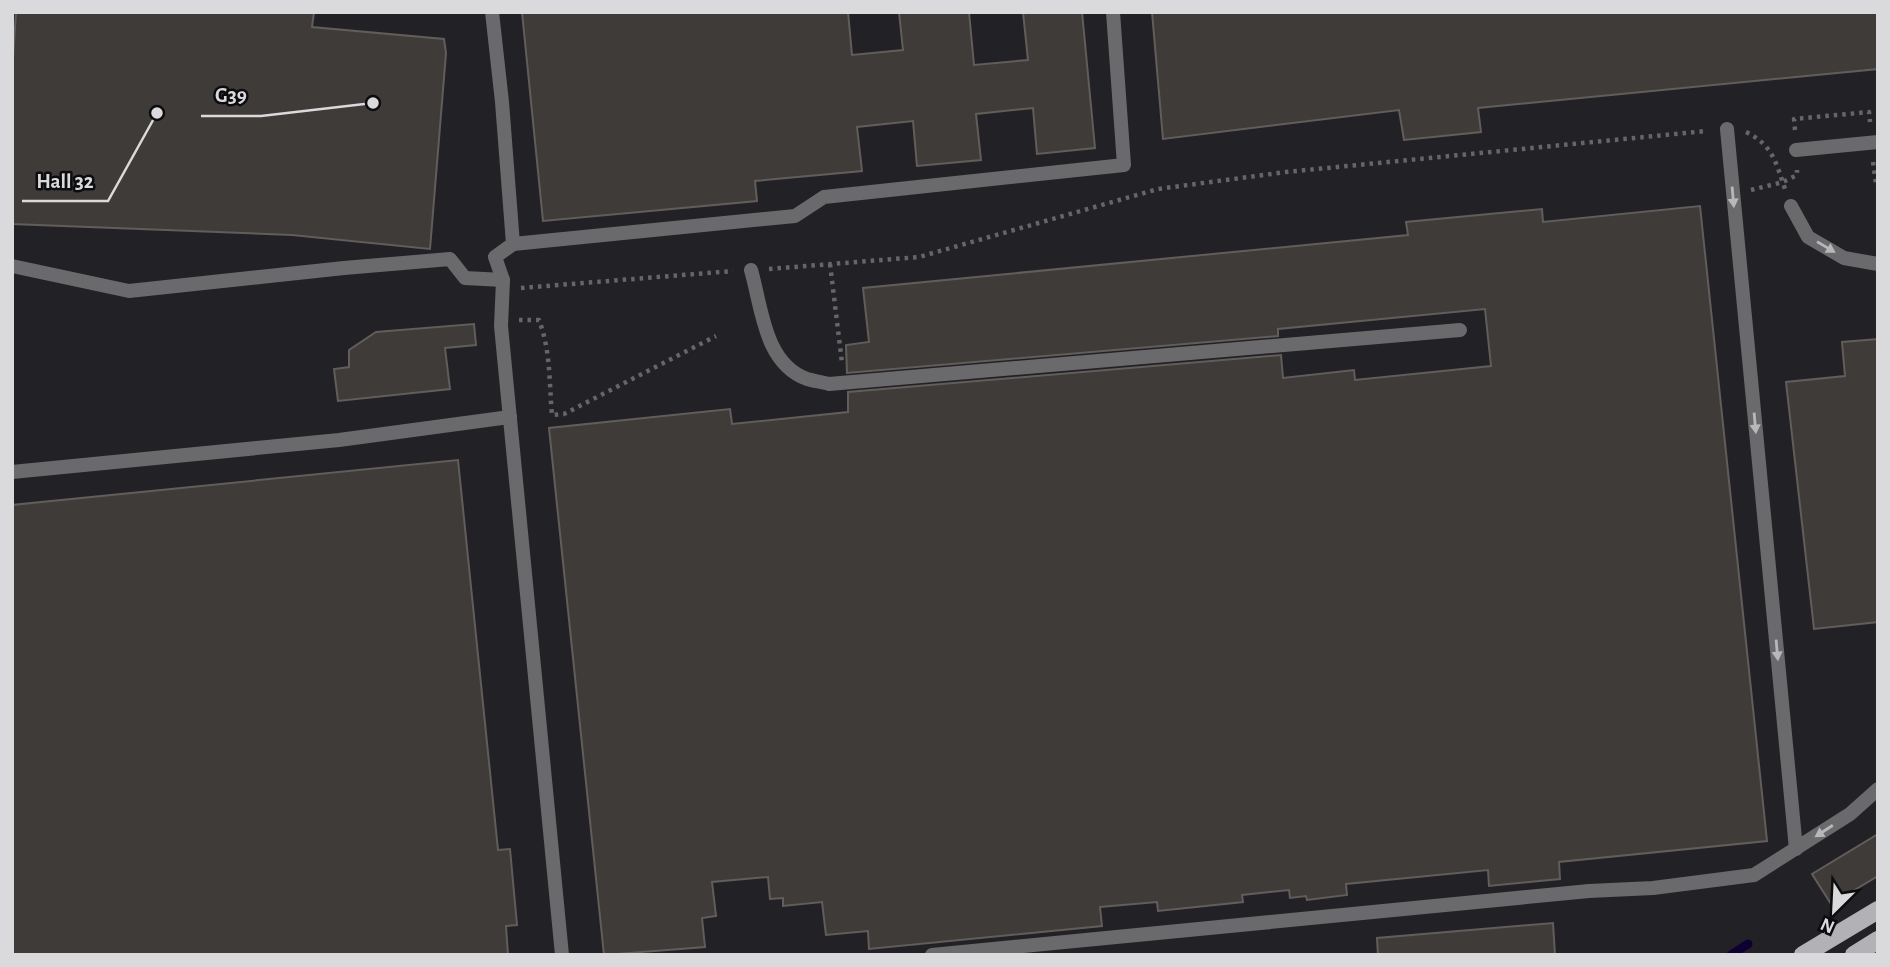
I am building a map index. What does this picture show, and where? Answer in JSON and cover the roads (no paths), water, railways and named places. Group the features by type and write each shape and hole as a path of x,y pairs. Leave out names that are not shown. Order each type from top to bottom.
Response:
{"main road":[{"path":"1803,955 1878,910"},
{"path":"1854,955 1878,940"}],"lane":[{"path":"492,12 513,244"},
{"path":"562,955 501,319 503,285 495,257 513,244 795,216 824,197 1124,165 1113,12"},
{"path":"1727,129 1796,849"},
{"path":"1796,150 1874,142"},
{"path":"1791,206 1808,237 1844,258 1878,264"},
{"path":"12,266 129,291 450,259 465,278 503,285"},
{"path":"751,270 772,348 786,366 806,379 829,384 1460,330"},
{"path":"12,472 339,440 510,417"},
{"path":"932,955 1589,891 1653,888 1754,875 1850,814 1878,789"}],"waterway":[{"path":"1731,955 1748,944"}],"place":[{"name":"G39","path":"373,103"},
{"name":"Hall 32","path":"157,113"}]}
